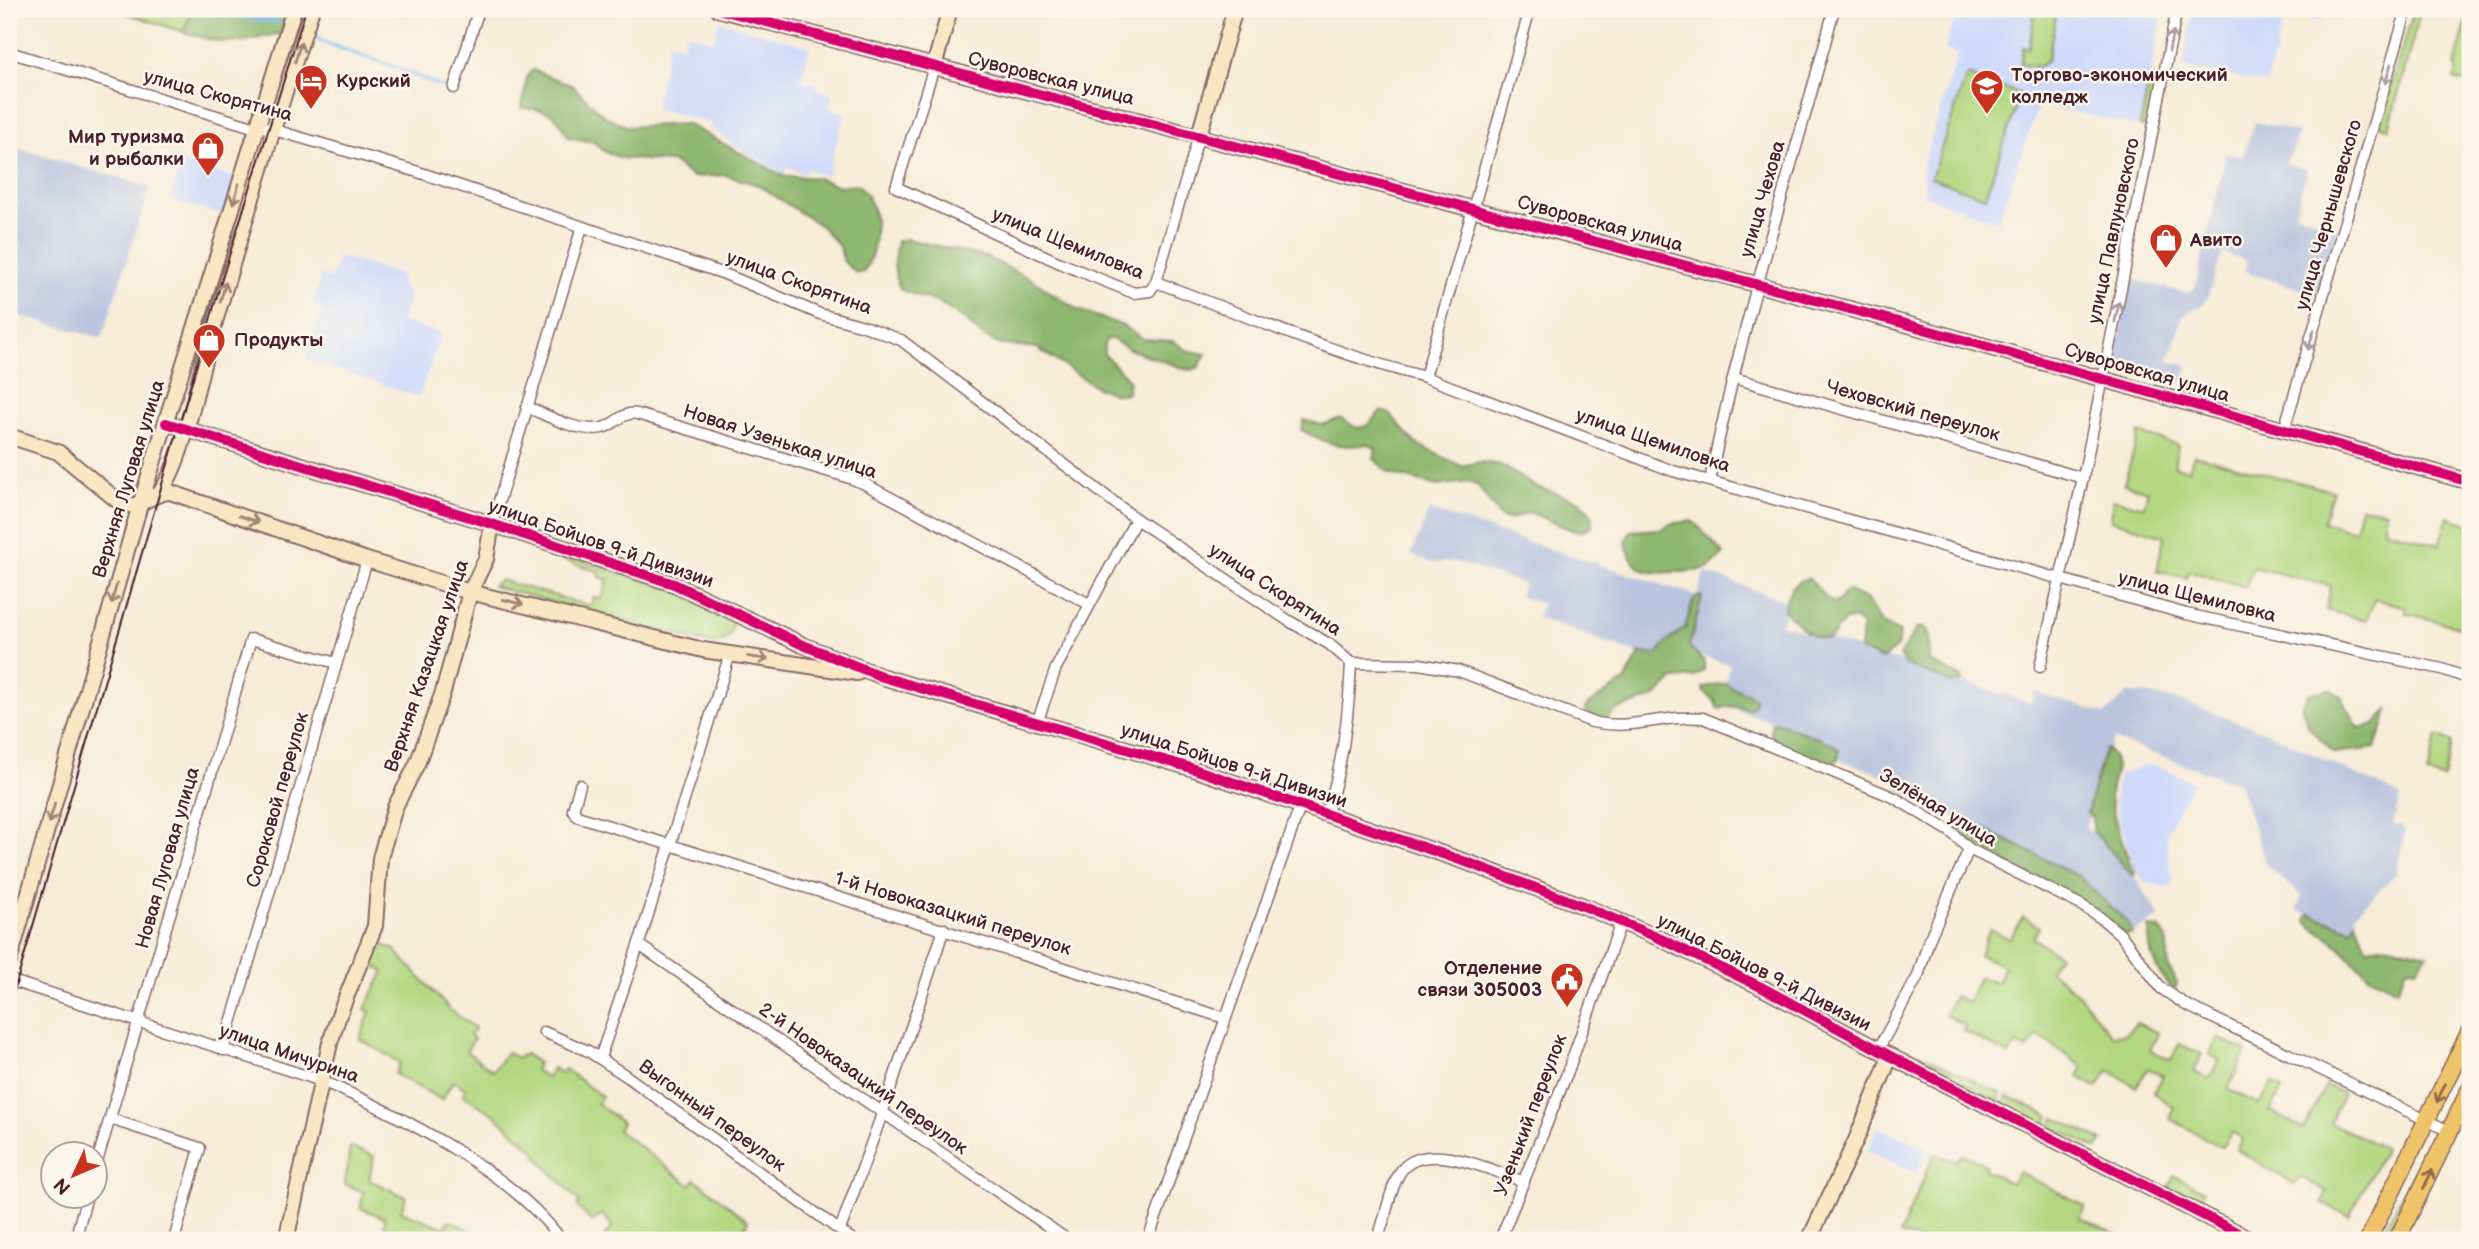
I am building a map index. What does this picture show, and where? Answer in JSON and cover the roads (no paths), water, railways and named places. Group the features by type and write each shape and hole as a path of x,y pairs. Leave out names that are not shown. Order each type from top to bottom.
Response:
{"main road":[{"path":"2368,1240 2470,1031"},
{"path":"2397,1240 2470,1089"}],"street":[{"name":"Верхняя Луговая улица","path":"9,962 140,505 294,9"},
{"name":"Верхняя Луговая улица","path":"160,493 170,476 185,429 229,273 312,9"},
{"path":"454,88 479,9"},
{"name":"Суворовская улица","path":"718,9 1757,285 2470,482"},
{"path":"934,67 950,9"},
{"path":"1156,282 1236,9"},
{"path":"1424,377 1530,9"},
{"name":"улица Чехова","path":"1710,481 1757,285 1834,9"},
{"name":"улица Павлуновского","path":"2040,667 2136,224 2177,9"},
{"name":"улица Чернышевского","path":"2284,430 2407,9"},
{"name":"улица Скорятина","path":"9,52 256,128 264,127 391,163 741,280 820,314 901,340 1136,519 1289,621 1329,644 1351,663 1346,732 1336,787 1327,813"},
{"name":"улица Щемиловка","path":"934,67 896,187 1060,263 1134,293 1145,294 1156,282 1325,346 1424,377 1674,471 2186,614 2442,669 2470,679"},
{"name":"Верхняя Казацкая улица","path":"286,1240 339,1015 375,926 380,858 395,807 417,764 443,692 470,592 486,559 492,524 582,227"},
{"name":"Чеховский переулок","path":"1734,378 2083,478"},
{"name":"Новая Узенькая улица","path":"527,408 587,429 606,427 626,414 636,414 850,478 1089,604"},
{"path":"164,428 163,454 170,476 186,493 207,504"},
{"name":"улица Бойцов 9-й Дивизии","path":"164,428 185,429 492,524 674,584 803,645 883,677 1191,768 1301,804 1469,863 1621,922 1759,986 1884,1053 2252,1240"},
{"path":"9,436 58,452 122,504 140,505 160,493"},
{"name":"улица Бойцов 9-й Дивизии","path":"160,493 170,492 367,560 470,592 703,650 883,677"},
{"path":"1037,723 1056,668 1136,519"},
{"name":"Сороковой переулок","path":"223,1050 367,560"},
{"name":"Новая Луговая улица","path":"104,1140 251,639 336,663"},
{"path":"600,1058 639,945 730,654"},
{"name":"Зелёная улица","path":"1351,663 1419,664 1459,671 1581,718 1608,725 1642,724 1688,716 1703,718 1895,798 1951,832 1969,849 2081,905 2101,918 2121,935 2161,988 2186,1005 2451,1132"},
{"name":"1-й Новоказацкий переулок","path":"580,785 573,810 577,816 1226,1018"},
{"path":"1148,1240 1301,804"},
{"path":"1809,1240 1856,1140 1898,1009 1918,976 1929,940 1969,849"},
{"name":"Узенький переулок","path":"1500,1240 1568,1071 1621,922"},
{"path":"839,1230 882,1114 944,929"},
{"name":"2-й Новоказацкий переулок","path":"639,945 1068,1240"},
{"name":"улица Мичурина","path":"9,980 322,1081 397,1116 472,1160 536,1209 561,1240"},
{"name":"Выгонный переулок","path":"544,1032 600,1058 853,1240"},
{"path":"110,1119 200,1148 174,1240"},
{"path":"1377,1240 1397,1177 1410,1162 1431,1158 1459,1158 1524,1182"},
{"path":"75,1240 84,1210"}],"waterway":[{"path":"220,9 254,20 279,21"},
{"path":"309,34 325,43 395,67 449,90"}],"tram line":[{"path":"9,1008 224,272 306,9"}],"place":[{"name":"Курский","path":"311,111"},
{"name":"Торгово-экономический колледж","path":"1987,116"},
{"name":"Мир туризма и рыбалки","path":"208,178"},
{"name":"Авито","path":"2166,270"},
{"name":"Продукты","path":"209,370"},
{"name":"Отделение связи 305003","path":"1567,1009"}]}
